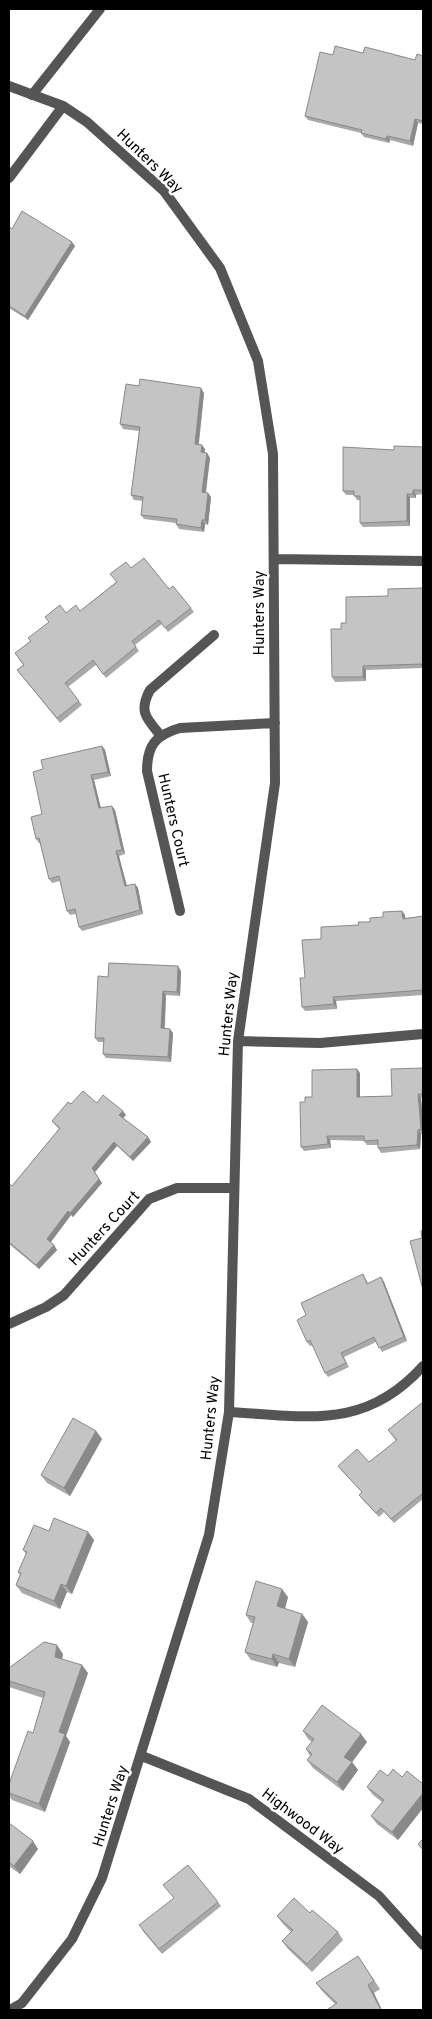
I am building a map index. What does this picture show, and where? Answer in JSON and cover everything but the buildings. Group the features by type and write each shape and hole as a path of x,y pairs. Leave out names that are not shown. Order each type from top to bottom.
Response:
{"street":[{"path":"32,95 94,11"},
{"name":"Hunters Way","path":"9,86 63,106 87,122 164,192 220,268 258,362 273,454 275,723 275,783 238,1040 228,1412 209,1535 142,1756 102,1878 72,1939 22,2002 10,2010"},
{"path":"9,178 63,106"},
{"path":"274,559 423,561"},
{"path":"214,635 150,690 143,703 145,716 161,736 165,732 180,728 275,723"},
{"name":"Hunters Court","path":"161,736 154,742 147,755 147,771 180,911"},
{"path":"238,1040 320,1043 423,1034"},
{"name":"Hunters Court","path":"9,1324 46,1307 64,1295 149,1199 177,1188 234,1188"},
{"path":"228,1412 328,1417 359,1411 401,1387 423,1366"},
{"name":"Highwood Way","path":"142,1756 249,1799 379,1896 423,1945"}]}
